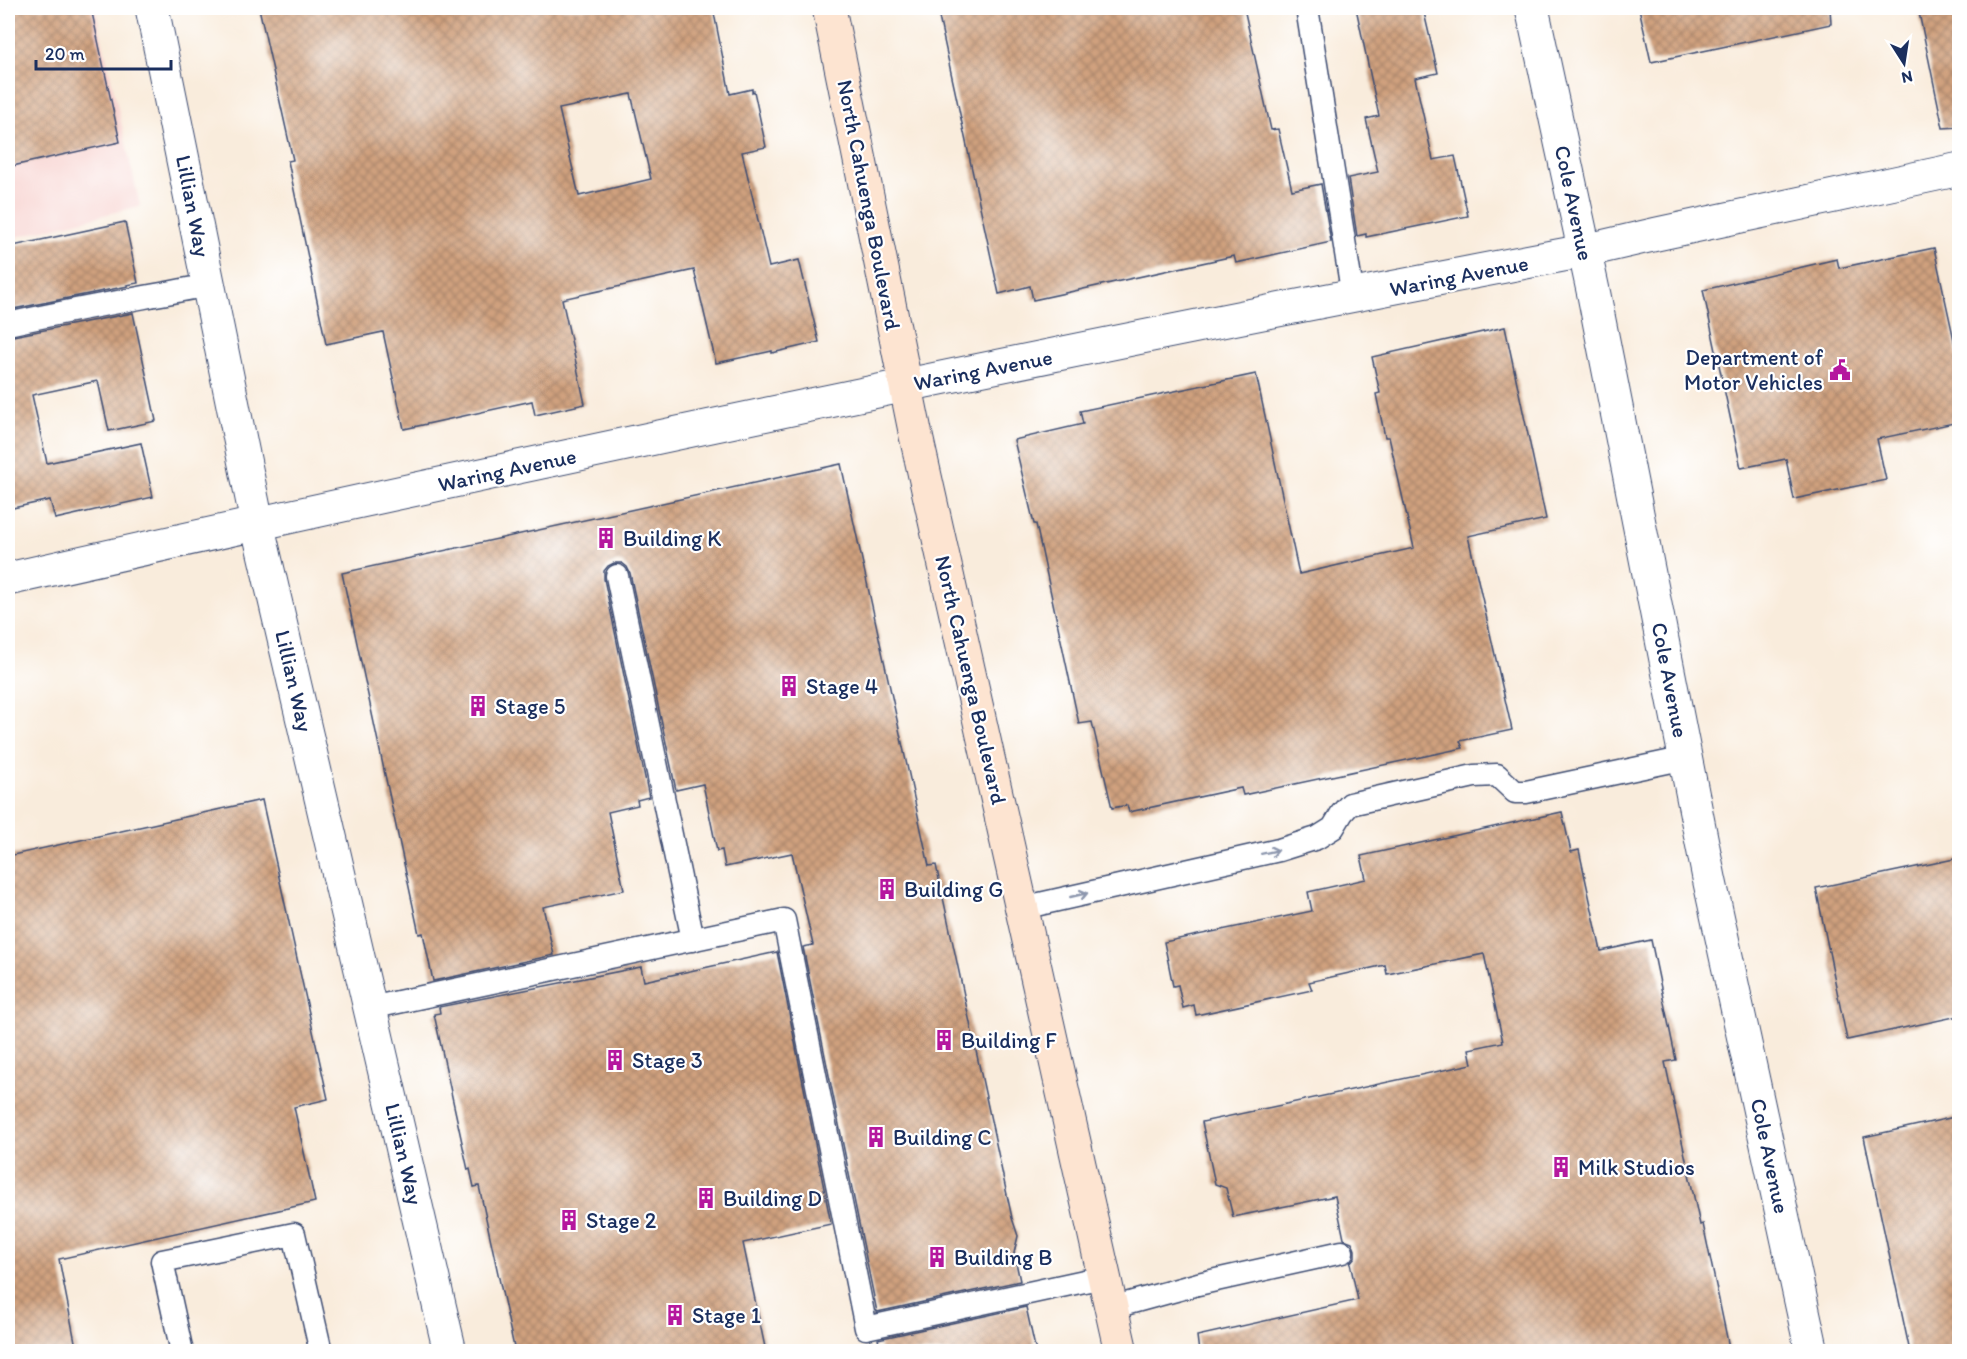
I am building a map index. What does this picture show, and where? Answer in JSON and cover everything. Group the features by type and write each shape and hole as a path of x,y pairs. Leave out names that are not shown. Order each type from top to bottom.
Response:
{"main road":[{"name":"North Cahuenga Boulevard","path":"830,8 905,385 1121,1352"}],"street":[{"name":"Lillian Way","path":"152,8 257,523 450,1352"},
{"name":"Cole Avenue","path":"1532,8 1584,251 1709,878 1812,1352"},
{"name":"Waring Avenue","path":"8,579 257,523 905,385 1584,251 1959,169"}],"lane":[{"path":"1307,8 1353,297"},
{"path":"8,324 86,307 137,300 209,285"},
{"path":"617,576 693,940"},
{"path":"1022,908 1279,850 1308,841 1333,828 1341,813 1350,804 1474,776 1497,775 1515,792 1526,792 1686,758"},
{"path":"370,1008 784,920 866,1328 1103,1277"},
{"path":"182,1352 162,1261 294,1234 321,1352"},
{"path":"1111,1308 1198,1284 1342,1252"}],"shaded area":[{"path":"8,8 95,8 140,206 8,239"}],"building":[{"path":"8,8 91,8 120,142 8,167"},
{"path":"259,8 713,8 730,94 752,89 752,92 754,91 766,147 742,152 769,267 799,260 819,342 716,363 694,270 562,299 585,404 535,415 532,401 404,429 383,332 326,344 288,161 293,160","holes":["631,94 651,179 579,196 559,109"]},
{"path":"937,8 1244,8 1271,130 1278,129 1292,190 1321,184 1331,242 1236,263 1234,256 1033,300 1030,286 999,294"},
{"path":"1356,8 1423,8 1438,73 1415,78 1433,160 1455,156 1468,216 1366,237 1366,234 1357,236 1348,178 1378,172 1366,119 1379,116"},
{"path":"1639,8 1830,8 1831,24 1651,62"},
{"path":"1918,8 1959,8 1959,127 1943,128"},
{"path":"125,222 138,283 8,310 8,247"},
{"name":"Department of Motor Vehicles","path":"1934,248 1959,363 1959,422 1877,439 1886,480 1794,499 1786,459 1741,468 1703,290 1837,259 1839,268"},
{"path":"133,313 156,421 109,431 98,381 32,395 47,463 141,443 153,497 55,519 50,500 8,509 8,337"},
{"path":"1505,327 1546,519 1468,536 1512,730 1460,741 1463,748 1243,795 1241,788 1129,812 1127,805 1112,808 1092,722 1079,724 1036,524 1034,524 1014,440 1083,424 1080,411 1256,374 1299,574 1414,548 1389,437 1385,437 1376,394 1380,393 1372,357"},
{"path":"841,464 929,866 936,865 1012,1218 1018,1236 1014,1253 1020,1281 877,1312 803,947 813,945 792,853 725,867 722,850 717,851 703,784 676,790 627,567 622,563 608,566 604,571 604,579 649,797 637,800 638,805 608,812 624,890 543,907 554,955 433,981 423,933 419,934 342,573"},
{"path":"262,800 328,1099 294,1107 315,1202 59,1259 77,1352 8,1352 8,856"},
{"path":"1562,812 1571,852 1579,850 1601,951 1651,940 1676,1060 1665,1062 1730,1352 1199,1352 1197,1336 1358,1300 1350,1263 1355,1257 1355,1250 1352,1242 1344,1239 1335,1196 1233,1217 1226,1188 1215,1184 1202,1122 1472,1064 1469,1049 1503,1042 1484,954 1387,974 1385,965 1309,982 1312,990 1196,1015 1194,1005 1183,1008 1178,985 1173,986 1164,942 1312,911 1308,892 1366,879 1361,856"},
{"path":"1959,858 1959,1016 1847,1040 1816,888"},
{"path":"777,952 831,1224 743,1243 766,1352 515,1352 479,1186 474,1187 470,1169 468,1170 434,1014 440,1013 439,1007 641,967 644,981"},
{"path":"1959,1116 1959,1352 1910,1352 1864,1137"},
{"path":"1026,1307 1036,1352 881,1352 878,1339"}],"place":[{"name":"Department of Motor Vehicles","path":"1840,370"},
{"name":"Building K","path":"606,538"},
{"name":"Stage 4","path":"789,686"},
{"name":"Stage 5","path":"478,706"},
{"name":"Building G","path":"887,889"},
{"name":"Building F","path":"944,1040"},
{"name":"Stage 3","path":"615,1060"},
{"name":"Building C","path":"876,1137"},
{"name":"Milk Studios","path":"1561,1167"},
{"name":"Building D","path":"706,1198"},
{"name":"Stage 2","path":"569,1220"},
{"name":"Building B","path":"937,1257"},
{"name":"Stage 1","path":"675,1315"}]}
